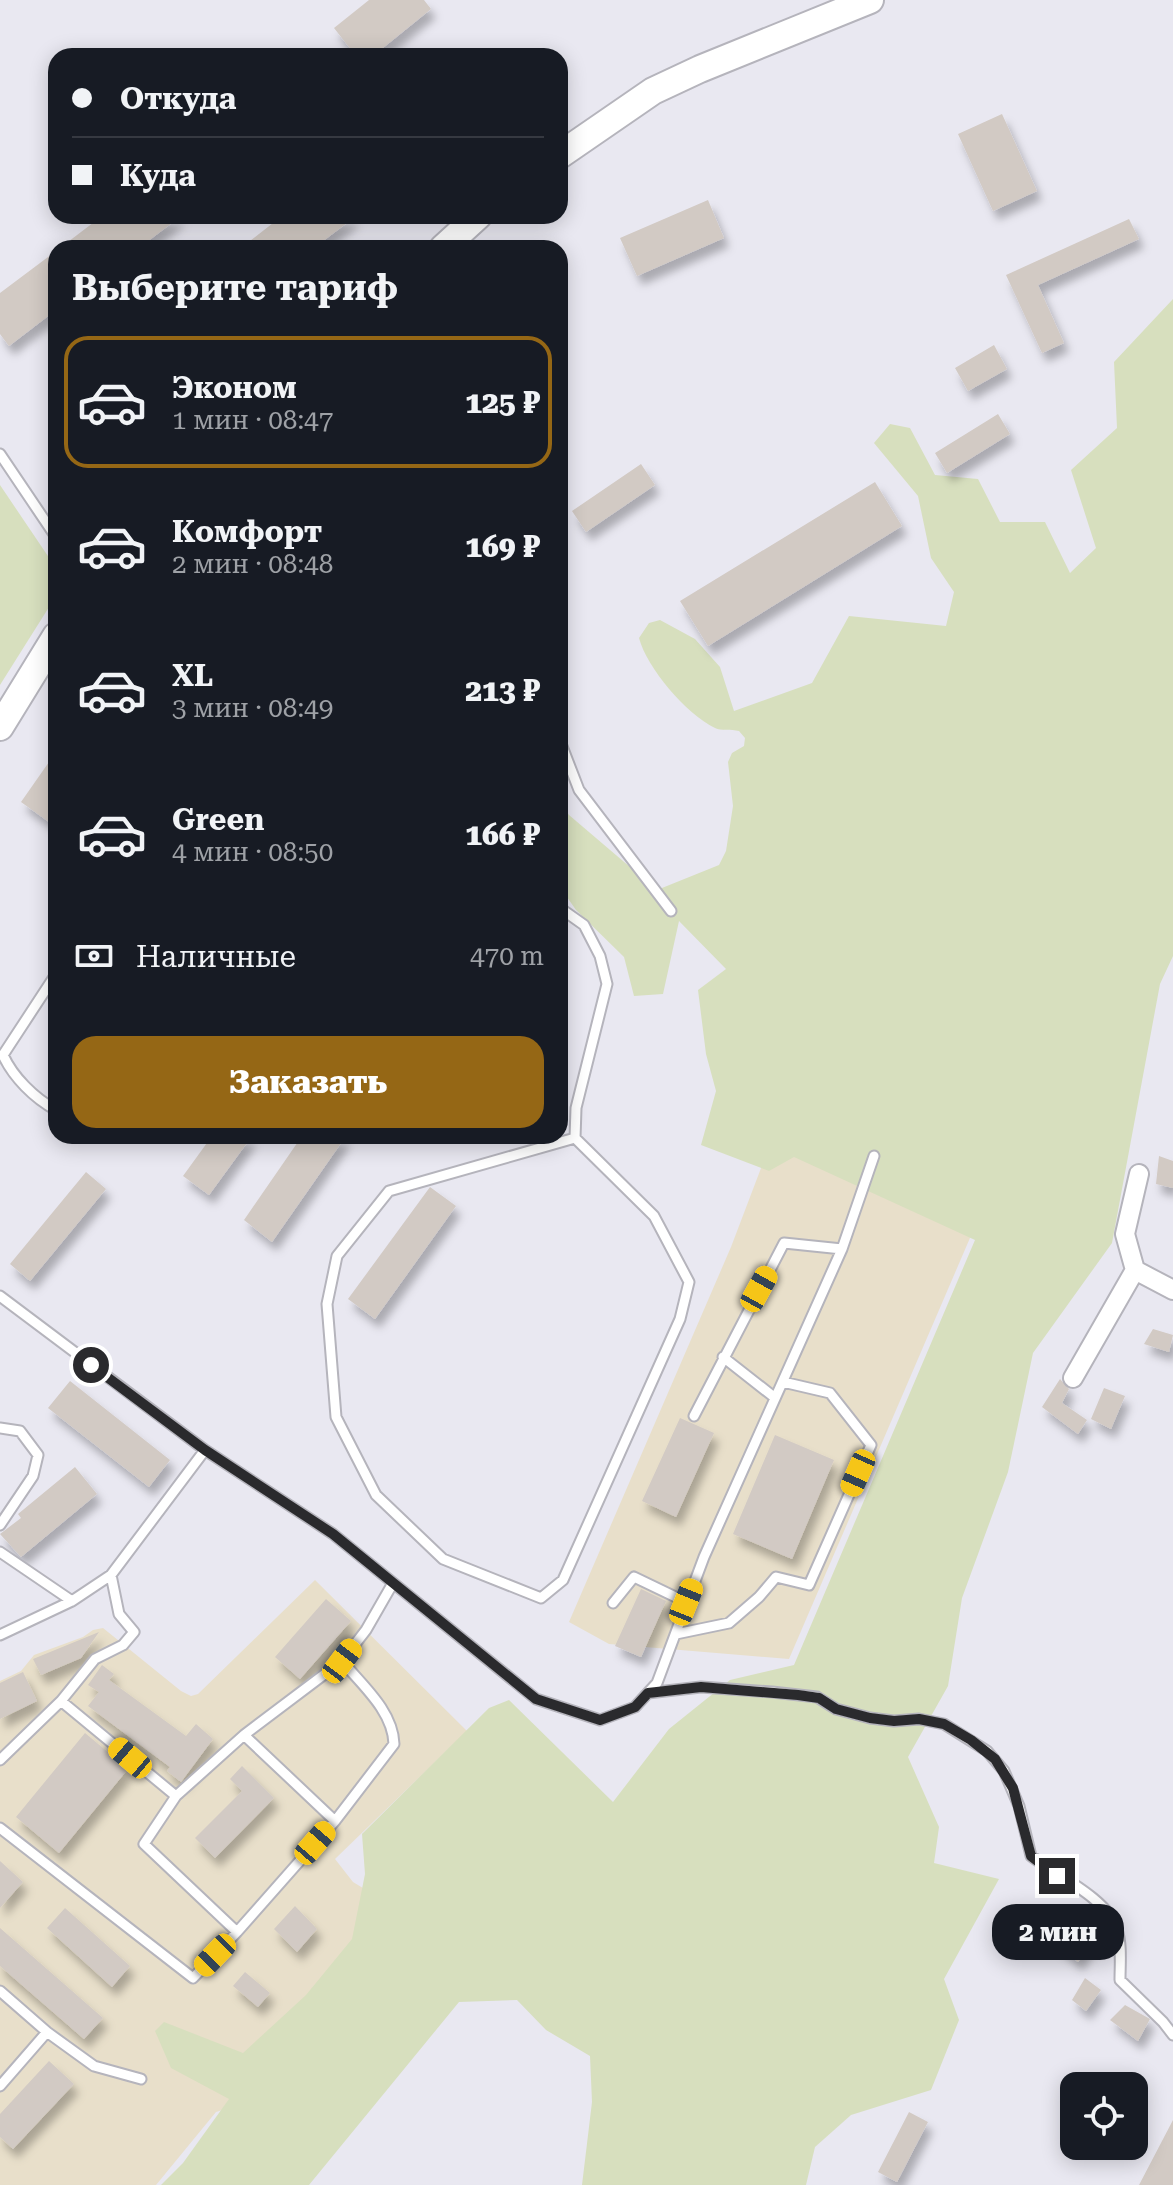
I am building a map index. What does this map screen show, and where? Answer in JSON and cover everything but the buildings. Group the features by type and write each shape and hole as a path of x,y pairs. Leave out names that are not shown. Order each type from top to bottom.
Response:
{"street":[{"path":"568,149 653,91 870,0"},
{"path":"452,240 469,224"},
{"path":"0,727 48,649"},
{"path":"1073,1378 1135,1270 1125,1234 1139,1174"},
{"path":"1135,1270 1173,1290"}],"lane":[{"path":"0,454 48,525"},
{"path":"568,762 579,790 671,911"},
{"path":"554,1144 389,1191 337,1256 327,1304 336,1417 376,1495 443,1559 541,1598 563,1580 680,1319 689,1282 654,1216 575,1138 576,1108 607,984 600,956 584,925 568,914"},
{"path":"48,986 3,1055 11,1072 48,1105"},
{"path":"568,1140 575,1138"},
{"path":"0,1296 205,1450 333,1534 536,1699 600,1720 635,1707 657,1683 686,1602 842,1249 874,1156"},
{"path":"694,1416 784,1243 842,1249"},
{"path":"723,1357 774,1397"},
{"path":"676,1634 729,1623 759,1597 776,1577 809,1585 871,1445 830,1393 783,1382"},
{"path":"0,1428 20,1431 38,1455 33,1476 0,1525"},
{"path":"0,1635 72,1601 111,1575 205,1450"},
{"path":"0,1552 72,1601"},
{"path":"0,1760 61,1701 95,1659 123,1645 134,1632 119,1614 111,1575"},
{"path":"613,1603 634,1577 686,1602"},
{"path":"237,1932 144,1844 176,1796 244,1735 342,1661 366,1630 393,1583"},
{"path":"0,1828 193,1978 335,1821 394,1744 394,1729 388,1717 342,1661"},
{"path":"648,1693 701,1687 814,1697 836,1709 870,1718 894,1721 919,1719 944,1724 971,1740 995,1759 1013,1788 1031,1856 1103,1906 1114,1920 1118,1933 1120,1980 1173,2035"},
{"path":"61,1701 176,1796"},
{"path":"244,1735 335,1821"},
{"path":"0,1991 47,2032 94,2066 141,2079"},
{"path":"0,2086 47,2032"}],"shaded area":[{"path":"777,1126 979,1217 789,1659 609,1644 569,1622 731,1247"},
{"path":"315,1580 467,1731 335,1859 353,1882 381,1899 239,2105 216,2112 156,2185 0,2185 0,1681 21,1671 34,1655 103,1628 181,1691 191,1696 198,1694"}],"green space":[{"path":"1173,299 1173,956 1160,984 1112,1243 1033,1353 1008,1472 962,1598 948,1686 908,1757 939,1827 934,1863 999,1879 944,1979 959,2020 931,2090 851,2115 815,2147 806,2185 582,2185 592,2102 590,2056 546,2030 517,2000 459,2002 309,2185 161,2185 183,2163 229,2099 171,2068 155,2031 164,2022 243,2053 306,1995 352,1939 365,1874 362,1834 489,1708 509,1700 613,1802 669,1729 730,1680 794,1665 975,1240 794,1157 769,1171 701,1145 716,1091 706,1054 698,990 726,969 679,921 663,994 634,996 624,957 568,898 568,814 657,890 719,865 726,851 733,806 728,762 732,753 744,746 745,738 739,731 717,729 704,721 669,689 650,663 639,638 649,623 660,620 695,639 720,667 734,711 812,683 849,616 946,626 954,592 931,558 918,496 874,443 890,424 910,428 935,475 978,479 1000,522 1045,522 1070,573 1096,548 1071,470 1117,428 1114,362"},
{"path":"0,485 48,556 48,609 0,685"}],"route":[{"path":"91,1365 205,1450 333,1534 536,1699 600,1720 635,1707 648,1693 701,1687 814,1697 836,1709 870,1718 894,1721 919,1719 944,1724 987,1751 1004,1771 1019,1806 1031,1856 1057,1876"}]}
